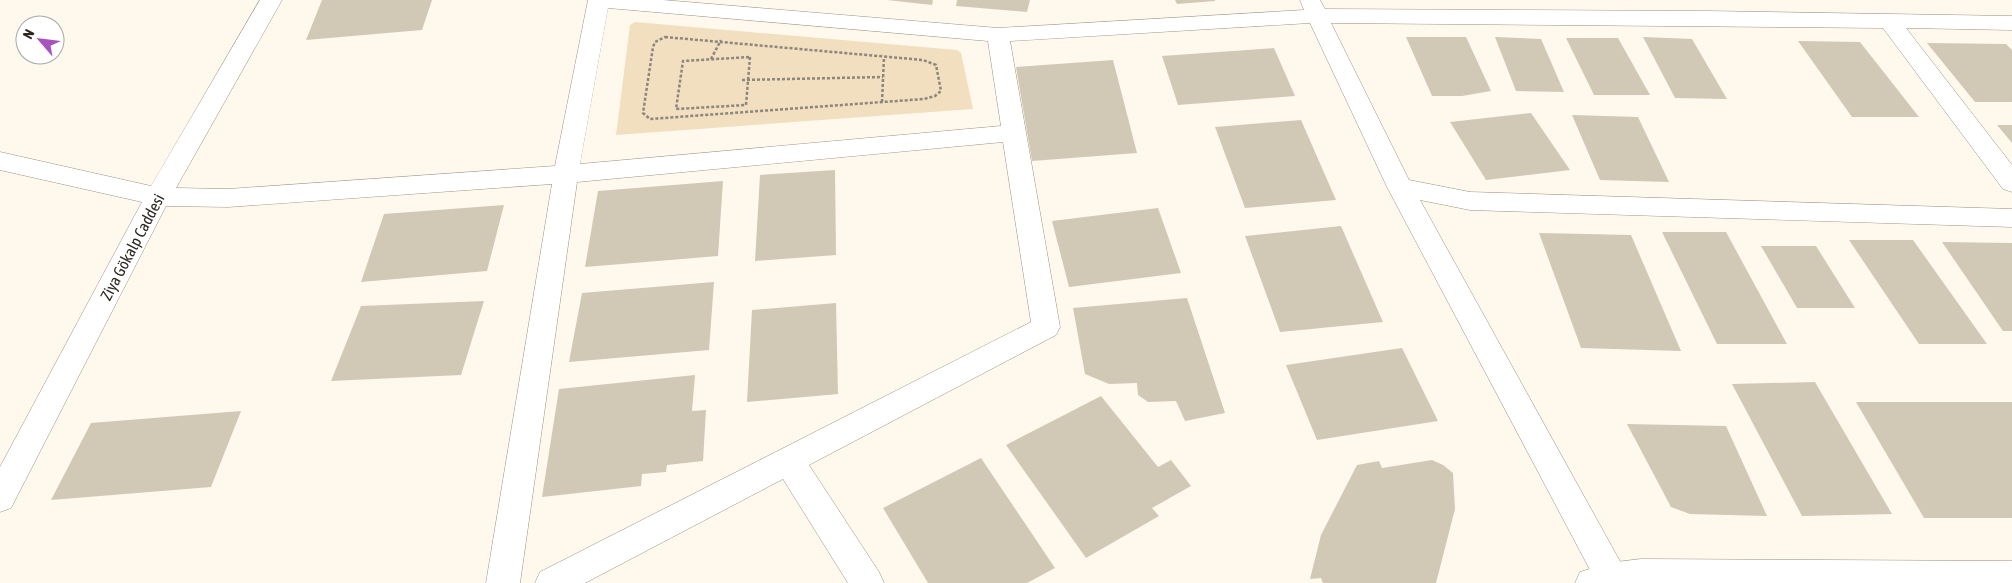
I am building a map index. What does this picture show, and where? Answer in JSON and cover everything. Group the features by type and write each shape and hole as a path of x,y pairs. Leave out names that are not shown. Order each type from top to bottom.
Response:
{"street":[{"name":"Ziya Gökalp Caddesi","path":"0,498 158,197 271,0"},
{"path":"503,583 566,174 599,1 998,35 1314,8 2012,22"},
{"path":"1314,8 1400,186 1606,581 1912,573 2012,576"},
{"path":"1889,20 2012,183"},
{"path":"552,583 1046,327 998,35"},
{"path":"0,160 158,197 228,198 566,174 1014,132"},
{"path":"1400,186 1470,201 2012,218"},
{"path":"788,461 867,583"}],"path":[{"path":"666,37 923,60 936,65 941,90 934,96 924,99 882,102 658,119 650,119 643,113 653,47 655,42 666,37"},
{"path":"750,57 748,79 746,105 676,109 683,61 750,57"},
{"path":"882,102 884,57"},
{"path":"742,80 883,77"}],"shaded area":[{"path":"635,22 957,50 961,53 973,109 616,135 630,25"}],"building":[{"path":"322,0 432,0 422,30 306,40"},
{"path":"887,0 933,0 932,5"},
{"path":"957,0 1030,0 1027,12 956,6"},
{"path":"1175,0 1215,0 1215,1 1177,4"},
{"path":"1406,37 1466,37 1491,91 1462,96 1432,96"},
{"path":"1495,37 1541,39 1564,92 1516,91"},
{"path":"1643,37 1692,39 1727,99 1675,98"},
{"path":"1566,38 1618,38 1650,95 1594,95"},
{"path":"1798,41 1860,42 1919,117 1852,117"},
{"path":"1927,43 2006,44 2012,50 2012,102 1975,102"},
{"path":"1274,48 1295,96 1178,105 1162,56"},
{"path":"1113,60 1137,153 1032,161 1016,67"},
{"path":"1531,113 1570,170 1486,180 1450,122"},
{"path":"1572,115 1638,117 1669,182 1600,180"},
{"path":"1301,120 1336,200 1245,208 1215,127"},
{"path":"1997,125 2012,125 2012,143"},
{"path":"835,170 836,255 755,261 760,175"},
{"path":"723,181 718,256 585,267 598,191"},
{"path":"504,205 487,271 361,282 384,214"},
{"path":"1158,208 1181,273 1069,287 1052,221"},
{"path":"1341,226 1383,322 1280,332 1245,236"},
{"path":"1662,232 1726,232 1787,344 1717,344"},
{"path":"1539,233 1631,235 1681,351 1581,348"},
{"path":"1849,240 1913,240 1987,344 1919,344"},
{"path":"1942,242 2012,243 2012,331 2003,331"},
{"path":"1761,246 1816,246 1855,308 1797,308"},
{"path":"714,282 709,350 569,362 582,293"},
{"path":"1187,298 1225,413 1185,421 1176,401 1148,402 1138,395 1137,383 1109,384 1085,374 1073,308"},
{"path":"484,301 461,375 331,381 361,306"},
{"path":"836,303 838,394 747,402 752,310"},
{"path":"1402,348 1438,421 1317,440 1286,365"},
{"path":"695,375 692,411 706,410 703,461 667,465 666,472 642,474 641,486 542,497 559,389"},
{"path":"1815,382 1892,514 1802,516 1732,384"},
{"path":"1101,396 1158,467 1171,460 1191,486 1152,508 1159,516 1086,558 1006,445"},
{"path":"1856,402 2012,402 2012,518 1924,518"},
{"path":"241,411 211,487 51,500 91,423"},
{"path":"1627,424 1726,426 1767,516 1690,514 1671,507"},
{"path":"981,458 1055,568 1027,583 928,583 883,508"},
{"path":"1432,460 1443,465 1453,473 1455,509 1436,583 1323,583 1321,578 1310,579 1321,535 1357,465 1379,461 1382,468"}]}
